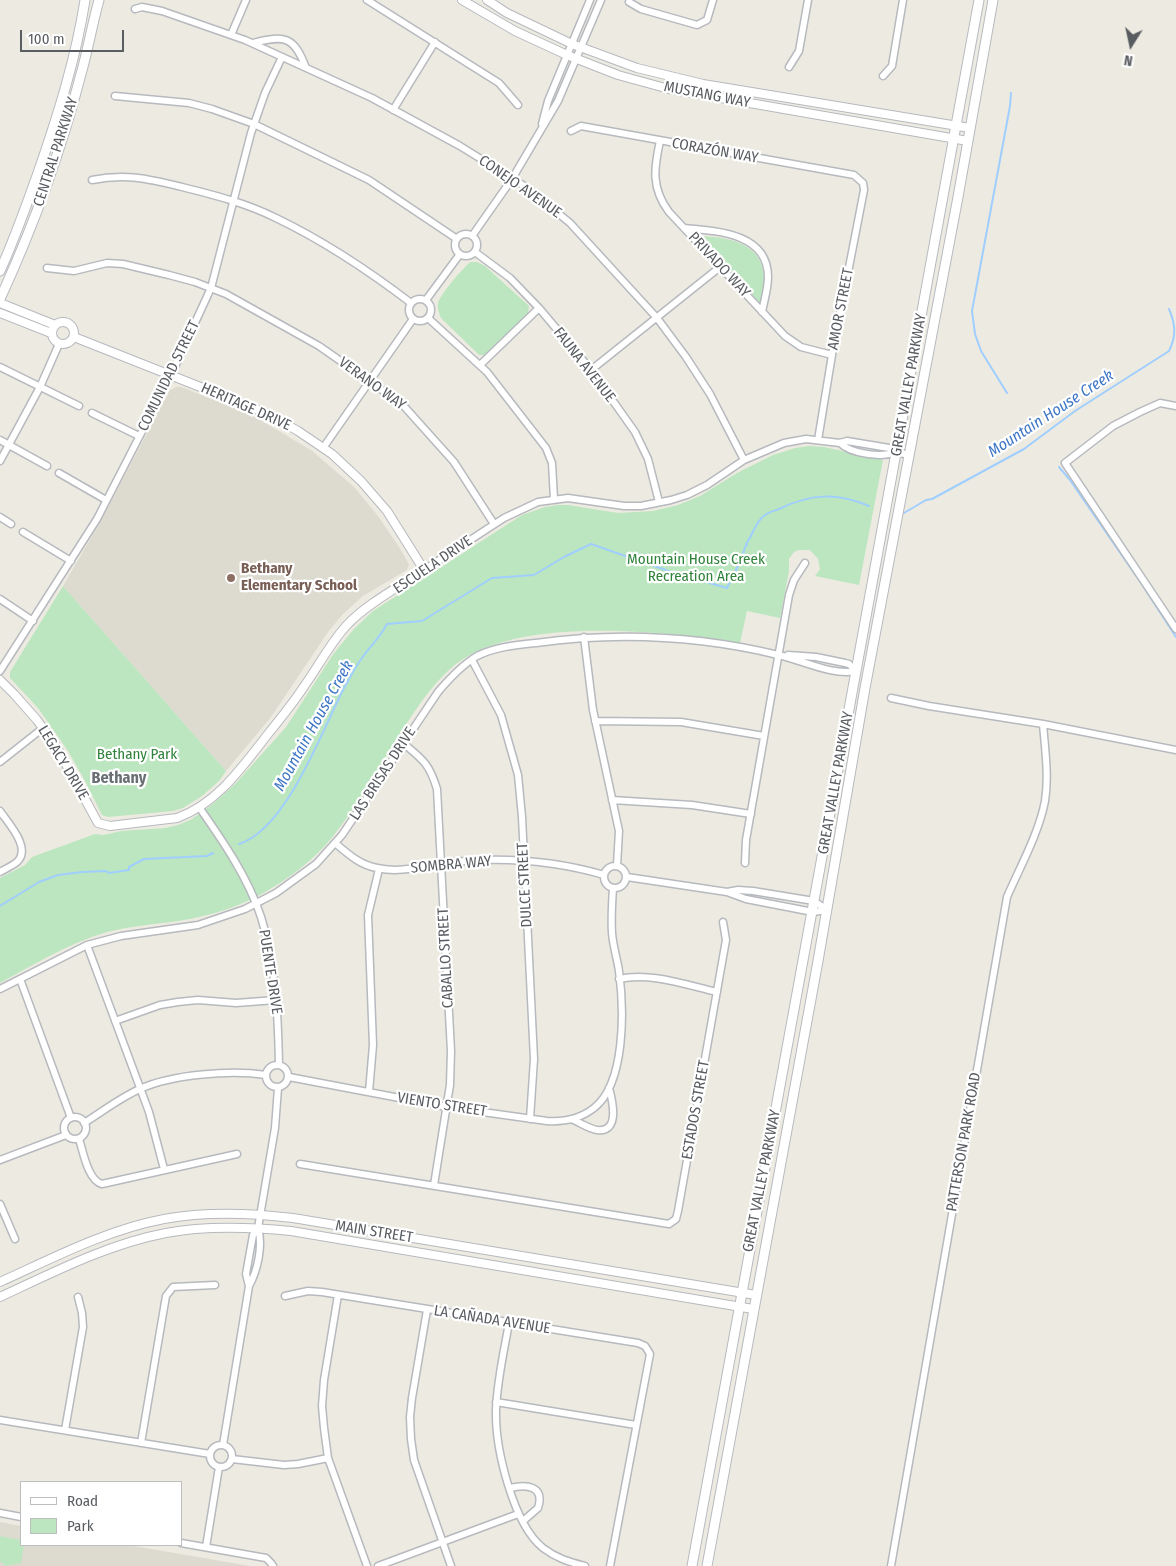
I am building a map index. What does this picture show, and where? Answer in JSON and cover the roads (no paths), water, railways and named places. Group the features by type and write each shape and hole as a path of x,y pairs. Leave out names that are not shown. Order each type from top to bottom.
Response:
{"main road":[{"name":"CENTRAL PARKWAY","path":"0,271 14,240 70,72 85,0"},
{"name":"CENTRAL PARKWAY","path":"0,301 36,215 60,146 81,75 99,0"},
{"name":"GREAT VALLEY PARKWAY","path":"692,1566 979,0"},
{"name":"GREAT VALLEY PARKWAY","path":"707,1566 827,910 865,688 993,0"},
{"path":"856,671 860,675 865,688"}],"street":[{"path":"231,35 246,0"},
{"path":"367,0 499,83 518,105"},
{"name":"MUSTANG WAY","path":"462,0 515,31 576,59 618,75 669,89 968,140"},
{"name":"MUSTANG WAY","path":"487,0 507,13 572,44 637,68 704,84 970,128"},
{"path":"540,130 548,101 590,0"},
{"path":"472,236 512,179 558,101 601,0"},
{"path":"629,2 640,9 697,25 707,20 713,0"},
{"path":"789,68 799,51 808,0"},
{"path":"883,76 892,66 903,0"},
{"name":"CONEJO AVENUE","path":"135,9 142,7 162,11 253,43 282,56 393,110 460,146 553,208 570,223 658,318 710,394 744,460"},
{"path":"253,43 273,38 286,40 300,51 306,68"},
{"path":"393,110 435,42"},
{"name":"COMUNIDAD STREET","path":"0,671 97,519 171,375 211,288 232,200 254,124 265,93 282,56"},
{"path":"115,96 189,104 212,109 254,124 369,180 458,239"},
{"name":"CORAZÓN WAY","path":"572,131 581,126 854,175 859,179"},
{"name":"PRIVADO WAY","path":"660,141 655,164 658,194 664,205 762,312 794,343 832,355"},
{"path":"92,180 109,176 140,177 232,200 276,218 324,244 365,268 411,303"},
{"name":"AMOR STREET","path":"818,440 832,355 864,190 863,183 859,179"},
{"path":"684,228 732,235 757,248 766,263 768,278 762,312"},
{"path":"466,234 472,236 477,245 475,252 466,256 460,254 456,246 458,239 466,234"},
{"name":"FAUNA AVENUE","path":"475,252 510,278 539,308 591,370 635,432 648,459 659,502"},
{"path":"426,300 460,254"},
{"name":"VERANO WAY","path":"47,268 74,271 107,263 123,264 162,272 226,294 319,346 402,404 454,462 494,524"},
{"path":"591,370 720,267"},
{"path":"416,299 426,300 431,307 428,318 420,321 413,319 409,313 411,303 416,299"},
{"name":"HERITAGE DRIVE","path":"0,301 53,329"},
{"path":"480,365 539,308"},
{"name":"HERITAGE DRIVE","path":"0,313 53,329"},
{"path":"428,318 487,372 546,448 552,463 554,499"},
{"path":"323,448 413,319"},
{"name":"HERITAGE DRIVE","path":"53,329 61,322 68,323 74,329 74,337 266,413 298,430 323,448 361,481 386,511 424,570"},
{"path":"53,329 53,338 59,344"},
{"path":"59,344 69,342 74,337"},
{"path":"0,460 40,387 59,344"},
{"path":"0,367 79,406"},
{"path":"1176,406 1160,403 1140,412 1114,426 1065,463 1176,628"},
{"path":"92,413 139,436"},
{"name":"ESCUELA DRIVE","path":"103,825 119,825 177,818 187,815 199,806 226,785 241,768 304,687 348,624 366,609 424,570 494,524 521,509 538,502 568,498 624,506 641,506 659,502 687,495 707,485 744,460 784,443 806,439 840,443 847,440 888,448 909,455"},
{"path":"0,440 47,466"},
{"path":"59,473 106,500"},
{"path":"0,517 11,524"},
{"path":"23,532 70,561"},
{"path":"745,863 746,840 789,595 794,580 805,563"},
{"path":"0,599 33,621"},
{"path":"584,637 595,721 619,831 617,865"},
{"name":"LAS BRISAS DRIVE","path":"0,989 87,945 121,936 198,924 256,905 276,893 316,864 342,836 438,692 452,676 472,660 488,652 509,646 584,637 651,638 704,642 779,655 816,657 849,664 856,671"},
{"name":"DULCE STREET","path":"472,660 501,715 518,776 522,817 534,1059 530,1119"},
{"name":"LEGACY DRIVE","path":"0,680 43,728 56,746 95,819 103,825"},
{"path":"891,698 1043,724 1176,750"},
{"path":"595,721 681,722 764,736"},
{"name":"PATTERSON PARK ROAD","path":"891,1566 1007,897 1033,838 1045,800 1046,762 1043,724"},
{"path":"0,762 43,728"},
{"name":"CABALLO STREET","path":"403,743 427,764 434,778 437,790 451,1051 450,1085 434,1185"},
{"path":"612,800 692,805 751,814"},
{"name":"PUENTE DRIVE","path":"199,806 244,878 256,905 268,942 276,1000 279,1065"},
{"path":"0,811 20,841 22,850 21,856 16,862 0,872"},
{"name":"SOMBRA WAY","path":"335,843 360,862 379,869 396,870 479,860 524,861 560,864 604,875"},
{"path":"571,1119 597,1130 605,1129 610,1125 614,1113 610,1088 619,1058 622,1019 619,979 612,934 612,888 606,882 604,875 609,867 617,865 625,870 627,877 622,886 612,888"},
{"path":"369,1092 373,1045 368,915 379,869"},
{"path":"627,877 727,892 746,899 813,912 827,910"},
{"path":"727,892 738,890 753,891 814,901 827,910"},
{"name":"ESTADOS STREET","path":"434,1185 669,1224 676,1220 726,940 724,922"},
{"path":"87,945 149,1112 164,1169"},
{"path":"619,979 639,977 669,981 717,992"},
{"path":"20,979 71,1118"},
{"path":"115,1020 160,1005 178,1002 198,1000 236,1004 276,1000"},
{"path":"279,1065 285,1068 289,1077 286,1083 278,1088 269,1084 266,1075 270,1067 279,1065"},
{"path":"84,1123 140,1089 162,1082 197,1075 251,1073 266,1075"},
{"name":"VIENTO STREET","path":"289,1077 447,1106 561,1122 579,1117 594,1108 610,1088"},
{"path":"223,1445 249,1286 255,1276 261,1237 258,1228 275,1128 278,1088"},
{"path":"71,1118 78,1118 84,1123 85,1134 79,1139 70,1138 66,1135 64,1125 71,1118"},
{"path":"0,1160 66,1135"},
{"path":"79,1139 92,1177 96,1183 237,1154"},
{"path":"300,1164 434,1185"},
{"path":"0,1204 15,1239"},
{"name":"MAIN STREET","path":"0,1282 88,1242 129,1228 165,1219 221,1214 260,1214 756,1295"},
{"name":"MAIN STREET","path":"0,1297 93,1255 133,1241 167,1232 221,1227 291,1231 753,1308"},
{"path":"141,1443 166,1296 173,1288 215,1285"},
{"name":"LA CAÑADA AVENUE","path":"285,1296 308,1292 338,1295 638,1343 645,1346 650,1354 636,1425"},
{"path":"338,1295 324,1380 322,1406 328,1458 367,1566"},
{"path":"66,1430 83,1327 78,1297"},
{"path":"427,1310 412,1398 410,1439 414,1460 451,1566"},
{"path":"509,1323 496,1402 496,1426 501,1461 518,1514 534,1539 554,1556 567,1562 585,1566"},
{"path":"496,1402 636,1425 610,1566"},
{"path":"0,1420 210,1454"},
{"path":"223,1445 231,1450 232,1459 228,1465 219,1467 212,1462 210,1454 215,1446 223,1445"},
{"path":"232,1459 284,1465 328,1458"},
{"path":"206,1547 219,1467"},
{"path":"510,1488 532,1487 539,1496 538,1508 523,1521"},
{"path":"0,1513 20,1517"},
{"path":"378,1566 518,1514"},
{"path":"182,1543 266,1558 273,1566"}],"waterway":[{"path":"1007,393 981,351 975,334 972,311 1011,93"},
{"name":"Mountain House Creek","path":"904,513 1024,449 1075,411 1169,351 1174,331 1169,309"},
{"path":"1059,467 1141,583 1176,637"},
{"name":"Mountain House Creek","path":"239,844 256,835 273,819 288,799 314,752 359,661 387,624 422,621 492,578 534,575 591,544 677,574 727,588 740,563 746,544 759,521 767,514 801,500 823,497 845,498 869,506"},
{"name":"Mountain House Creek","path":"0,906 39,882 58,875 106,871 109,873 129,870 129,867 144,859 207,856 213,853"}],"place":[{"name":"Bethany Elementary School","path":"231,578"}],"district":[{"name":"Bethany","path":"119,779"}],"park label":[{"name":"Mountain House Creek Recreation Area","path":"696,568"},
{"name":"Bethany Park","path":"137,755"}]}
